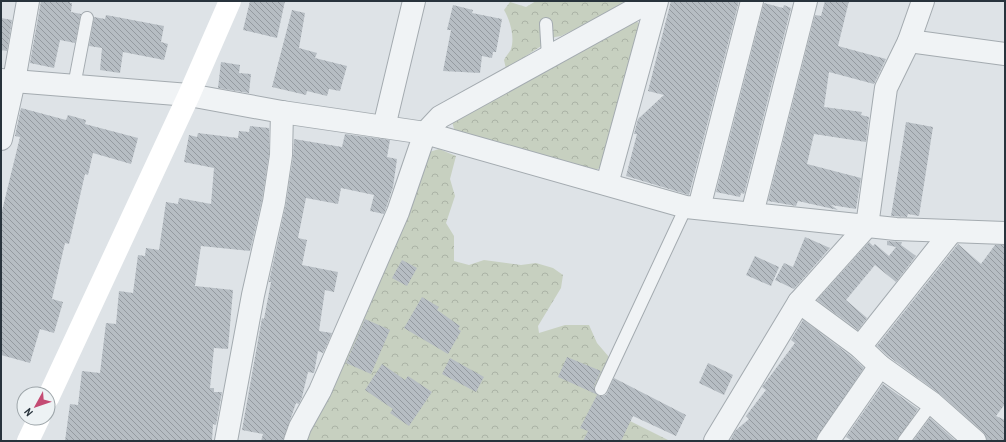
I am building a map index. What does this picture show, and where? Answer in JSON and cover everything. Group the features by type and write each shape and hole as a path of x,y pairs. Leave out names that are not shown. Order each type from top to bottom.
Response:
{"street":[{"path":"1,139 7,81 28,1"},
{"path":"54,386 230,1"},
{"path":"384,127 414,1"},
{"path":"295,441 300,427 320,391 398,212 425,133 440,117 650,1"},
{"path":"607,184 657,1"},
{"path":"692,208 752,1"},
{"path":"752,214 806,1"},
{"path":"715,441 800,302 866,226 886,88 909,41 923,1"},
{"path":"909,41 1005,54"},
{"path":"7,81 188,95 282,112 425,133 692,208 866,226 952,231 1005,232"},
{"path":"226,441 252,295 274,202 281,155 282,112"},
{"path":"860,347 952,231"},
{"path":"800,302 860,347 880,366 932,403 975,441"},
{"path":"828,441 880,366"},
{"path":"28,441 35,426"}],"lane":[{"path":"74,86 87,18"},
{"path":"546,24 548,57"},
{"path":"602,388 692,208"},
{"path":"904,441 932,403"}],"green space":[{"path":"536,1 634,1 561,36 555,37 506,69 504,60 511,49 512,34 510,24 504,10 510,2 526,7"},
{"path":"635,20 641,25 604,165 596,170 455,133 451,117"},
{"path":"439,149 456,156 450,179 455,196 446,223 454,236 454,261 469,265 484,260 521,265 536,263 553,268 563,275 561,288 538,326 539,333 565,325 589,325 597,343 609,357 598,380 596,393 603,398 602,407 670,441 303,441 426,153"}],"building":[{"path":"41,1 70,1 70,3 72,3 71,12 81,14 75,43 60,40 54,68 30,63"},
{"path":"250,1 285,1 277,38 243,30"},
{"path":"671,1 739,1 689,195 626,176 637,134 634,134 638,119 664,95 648,91"},
{"path":"825,1 849,1 838,46 886,59 874,84 829,72 824,107 862,112 861,115 869,117 866,142 814,134 807,164 861,178 856,209 831,205 838,210 798,201 796,206 768,201 815,15 821,16"},
{"path":"764,3 783,8 784,5 791,8 744,194 741,193 740,197 716,192"},
{"path":"453,5 473,10 472,13 502,19 496,52 493,52 492,58 482,56 480,73 443,71 451,30 447,30"},
{"path":"292,10 305,13 299,48 317,53 315,58 347,66 340,91 329,89 327,96 307,91 306,95 272,87"},
{"path":"106,15 164,26 161,42 168,44 164,60 123,52 120,73 100,70 102,48 89,46 94,17 105,19"},
{"path":"1,18 12,20 7,51 1,50"},
{"path":"221,62 240,65 239,73 251,74 249,93 218,88"},
{"path":"21,108 66,120 68,115 86,120 85,124 138,138 131,164 93,153 88,175 85,174 69,244 65,243 52,299 63,302 54,333 40,329 30,363 1,355 1,215 20,137 15,136"},
{"path":"906,122 933,127 919,216 908,214 907,217 891,216"},
{"path":"250,126 269,128 269,154 262,200 250,251 201,246 195,286 233,290 228,349 214,348 210,388 214,388 214,392 222,392 216,425 213,424 212,441 65,441 70,404 78,405 82,371 100,373 106,323 116,324 119,291 133,293 138,255 145,256 146,248 159,250 166,202 178,204 179,198 211,204 214,168 184,162 189,135 197,137 198,133 238,138 239,131 249,132"},
{"path":"345,134 390,140 387,157 397,159 393,187 384,214 370,211 374,195 341,188 338,204 306,198 298,238 307,240 302,265 338,272 334,292 325,290 319,331 332,333 323,353 318,351 314,373 308,372 302,397 299,404 296,403 283,441 261,441 263,434 242,430 262,318 264,319 271,282 269,282 286,204 293,157 294,139 342,147"},
{"path":"805,237 830,248 794,289 775,280 784,263 793,267"},
{"path":"887,241 902,242 901,245 916,256 896,282 875,265 846,300 867,318 858,330 817,300 869,242 873,246 875,244 889,256 896,247 887,245"},
{"path":"958,244 981,264 995,245 1005,245 1005,404 996,416 1005,420 1005,441 987,441 983,432 940,394 888,356 877,346"},
{"path":"755,256 779,267 771,286 746,275"},
{"path":"402,260 417,268 407,286 392,278"},
{"path":"422,297 439,307 437,310 460,326 458,329 461,331 448,354 404,328"},
{"path":"365,319 390,330 371,374 346,363"},
{"path":"803,320 852,357 864,368 815,441 730,441 735,431 749,419 746,416 766,390 762,387 795,343 791,340"},
{"path":"567,357 601,371 594,386 596,394 558,377"},
{"path":"450,358 484,377 476,392 442,374"},
{"path":"708,363 733,375 724,395 699,383"},
{"path":"382,364 405,380 408,376 432,392 409,426 390,413 393,409 365,390"},
{"path":"614,378 686,415 676,436 633,416 621,441 583,441 588,431 580,428 597,395 606,395"},
{"path":"883,384 918,409 897,441 852,441 846,437"},
{"path":"930,418 956,441 913,441"}]}
